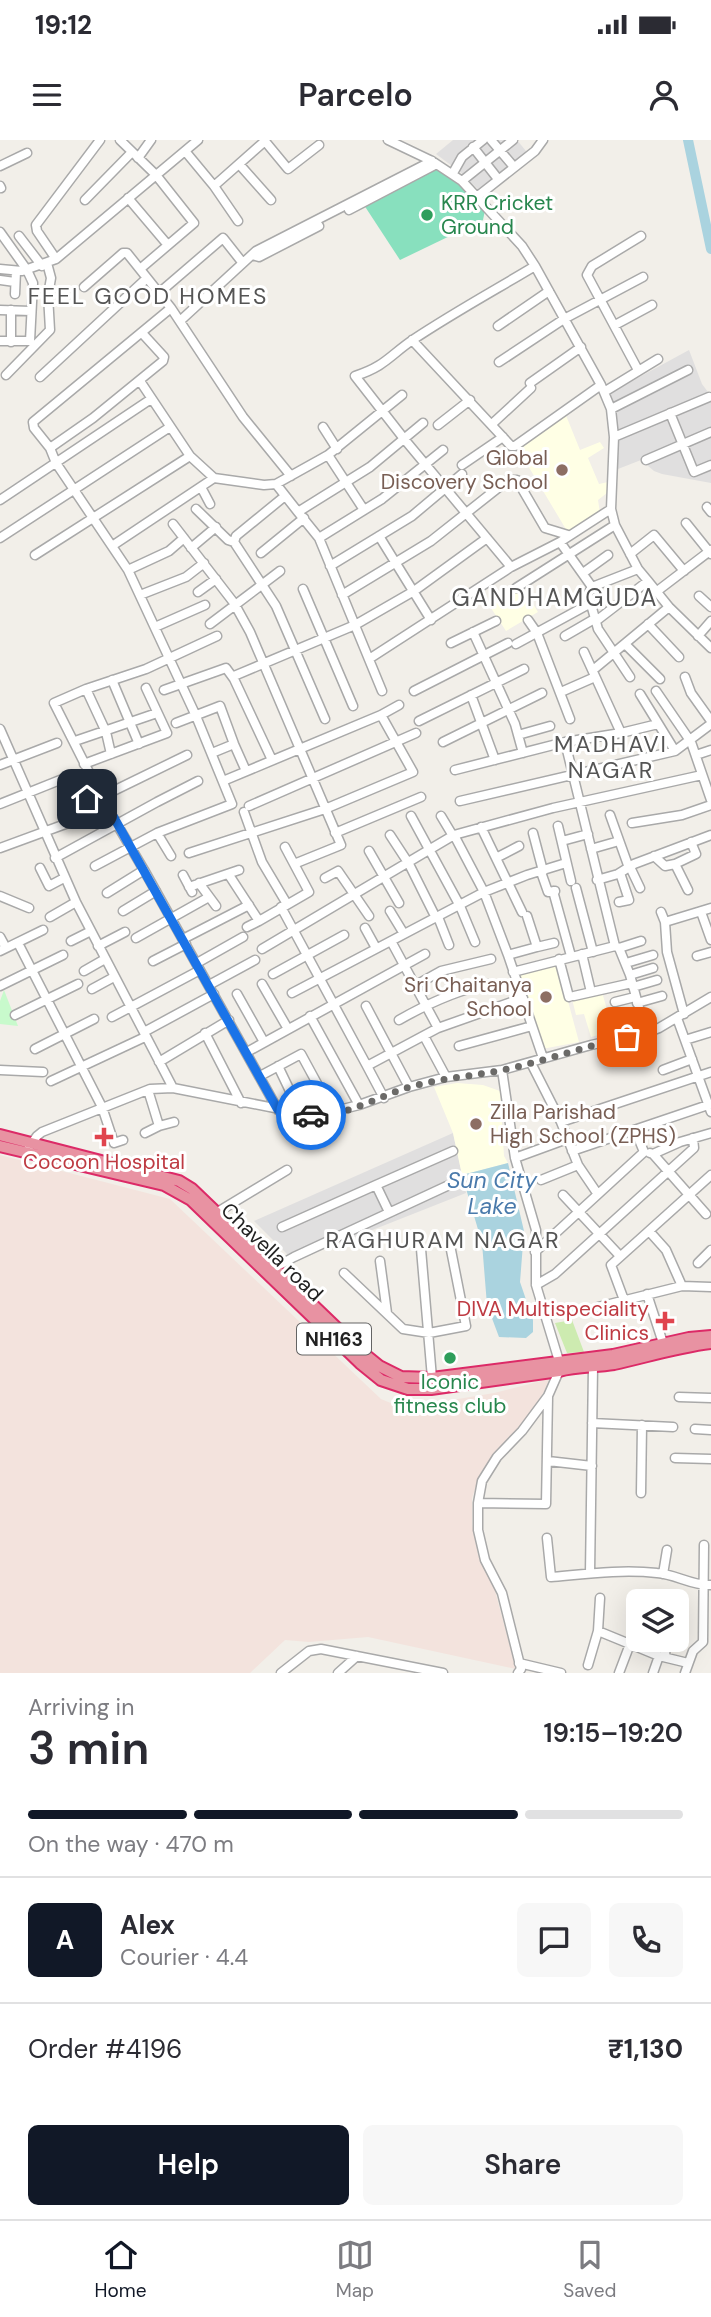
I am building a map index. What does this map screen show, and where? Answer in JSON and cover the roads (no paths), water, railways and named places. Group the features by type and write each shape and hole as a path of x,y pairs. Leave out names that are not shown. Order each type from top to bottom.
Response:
{"highway":[{"name":"Chavella road","path":"0,1135 29,1147 178,1191 379,1366 401,1377 432,1378 559,1366 593,1367 711,1343"},
{"name":"Chavella road","path":"0,1146 29,1147 166,1176 192,1189 360,1363 381,1380 394,1386 431,1390 663,1343 711,1336"}],"street":[{"path":"56,259 37,231 36,225 100,140"},
{"path":"120,140 156,175 194,223 140,269"},
{"path":"85,201 150,140"},
{"path":"214,186 265,140 288,169 319,142"},
{"path":"388,140 435,162 463,181 522,246 535,266 603,388 611,409 614,438 611,509 615,524 638,569 669,607 711,648"},
{"path":"453,173 461,158 482,140"},
{"path":"491,140 513,167"},
{"path":"478,196 535,151 543,140"},
{"path":"1,268 27,270 56,259 195,141"},
{"path":"463,181 513,141"},
{"path":"473,147 498,179"},
{"path":"185,151 238,221"},
{"path":"0,166 27,153"},
{"path":"180,321 256,251 303,231 435,162"},
{"path":"239,164 271,200"},
{"path":"128,198 167,244"},
{"path":"0,232 27,270 33,284 30,341 0,341"},
{"path":"6,375 50,330 48,295 51,278 44,264 19,236"},
{"path":"638,370 587,275 592,266 641,236"},
{"path":"159,293 223,238 242,262"},
{"path":"84,288 124,252 171,308 243,417 291,476"},
{"path":"511,566 355,376 373,370 412,340 535,266"},
{"path":"15,294 16,271"},
{"path":"499,362 564,319 643,277"},
{"path":"40,377 147,278"},
{"path":"0,281 15,282"},
{"path":"498,326 549,291"},
{"path":"615,325 652,305"},
{"path":"95,866 157,833 232,804 196,716 128,570 56,463 50,448 34,428 33,422 171,308"},
{"path":"0,310 31,311"},
{"path":"10,342 11,310"},
{"path":"50,448 93,418 163,361 164,357 142,333"},
{"path":"412,340 511,446 515,446 603,388 658,359"},
{"path":"492,424 530,385 580,347"},
{"path":"611,409 688,370"},
{"path":"140,381 190,456 214,478 255,484 276,484 328,455 402,395"},
{"path":"614,438 709,397"},
{"path":"0,500 151,399"},
{"path":"438,425 470,400"},
{"path":"670,413 694,472 711,465"},
{"path":"261,553 301,515 405,440 423,423"},
{"path":"0,538 170,427"},
{"path":"323,427 337,449"},
{"path":"646,460 711,432"},
{"path":"330,566 412,516 445,488 462,469 503,437"},
{"path":"319,538 382,499 443,450"},
{"path":"328,455 364,510"},
{"path":"35,555 190,456"},
{"path":"112,545 214,478"},
{"path":"342,595 431,541 508,481 516,480 545,528 568,535"},
{"path":"276,484 319,538 382,691"},
{"path":"201,487 210,504"},
{"path":"234,542 236,536 285,496"},
{"path":"196,509 228,540 234,542 263,584 276,606 325,719"},
{"path":"369,659 511,566 559,542 611,509"},
{"path":"656,592 710,552 686,523"},
{"path":"173,524 235,604 341,845 294,864"},
{"path":"516,588 615,524"},
{"path":"191,548 216,527"},
{"path":"630,554 654,535 684,571"},
{"path":"379,536 431,620"},
{"path":"128,570 169,551 184,538"},
{"path":"234,679 238,674 355,625 414,591 487,538"},
{"path":"559,542 592,587"},
{"path":"583,573 608,555"},
{"path":"140,595 186,577 204,563"},
{"path":"630,677 598,629 588,594 592,587 638,569"},
{"path":"210,624 280,570"},
{"path":"198,592 216,579"},
{"path":"565,636 596,620 648,581"},
{"path":"303,589 353,706"},
{"path":"699,596 711,607"},
{"path":"414,691 483,656 537,633 591,603"},
{"path":"155,627 205,605"},
{"path":"561,692 594,673 669,607"},
{"path":"528,620 537,633 570,719"},
{"path":"451,643 496,621"},
{"path":"698,636 711,621"},
{"path":"648,624 679,657"},
{"path":"473,632 508,710 523,753"},
{"path":"217,636 146,669 54,703 100,794 278,1110"},
{"path":"625,644 660,679"},
{"path":"584,652 621,733"},
{"path":"164,690 226,668 234,679 272,760"},
{"path":"419,721 524,669"},
{"path":"460,801 675,751 711,722 691,693 685,677"},
{"path":"112,680 139,744"},
{"path":"84,764 167,733 146,688"},
{"path":"86,689 106,732 111,754"},
{"path":"656,691 690,741 706,778 711,800"},
{"path":"443,742 542,693"},
{"path":"640,694 675,751"},
{"path":"471,695 495,760"},
{"path":"223,781 399,705"},
{"path":"176,723 220,706 246,771"},
{"path":"75,740 158,713"},
{"path":"189,853 325,809 413,772 381,715"},
{"path":"455,771 565,742 658,724"},
{"path":"518,735 550,726"},
{"path":"0,729 64,878 173,1088"},
{"path":"383,1098 294,932 262,862 251,833 246,809 416,733"},
{"path":"565,742 597,880 617,947 626,963 646,1033"},
{"path":"0,765 57,743"},
{"path":"212,753 234,744"},
{"path":"696,755 711,750"},
{"path":"0,848 79,819 83,814 83,802 187,755"},
{"path":"0,804 70,776"},
{"path":"262,949 454,836 580,802 706,778"},
{"path":"55,858 198,781"},
{"path":"335,833 421,797"},
{"path":"632,823 682,815 711,806"},
{"path":"610,815 629,867 640,888"},
{"path":"411,816 460,906 475,942"},
{"path":"441,816 484,892 543,1058"},
{"path":"558,826 566,863 593,951"},
{"path":"481,827 524,914 537,947"},
{"path":"157,833 171,856"},
{"path":"534,833 546,888 548,892 555,890 571,956"},
{"path":"562,841 588,834"},
{"path":"390,835 409,864 449,945"},
{"path":"597,880 711,835"},
{"path":"590,849 619,841"},
{"path":"654,856 665,866 676,864 696,855 691,842"},
{"path":"496,858 519,846"},
{"path":"247,927 309,892 285,847"},
{"path":"369,850 399,903"},
{"path":"292,993 484,892 566,863"},
{"path":"676,864 688,890"},
{"path":"40,867 49,886 64,878"},
{"path":"107,893 144,870"},
{"path":"183,875 190,890 199,883 239,870"},
{"path":"325,878 338,871 369,916"},
{"path":"619,902 629,900 620,873"},
{"path":"229,874 259,920"},
{"path":"199,883 216,906"},
{"path":"123,911 156,891"},
{"path":"0,896 29,908"},
{"path":"136,938 209,897"},
{"path":"50,917 76,902"},
{"path":"153,961 249,905"},
{"path":"664,922 711,908"},
{"path":"390,911 404,934"},
{"path":"572,1151 710,1107 685,1040 661,912"},
{"path":"701,912 711,940"},
{"path":"365,928 376,948"},
{"path":"0,937 3,950 43,930"},
{"path":"71,942 91,931"},
{"path":"98,946 125,932"},
{"path":"273,974 344,935"},
{"path":"112,1017 131,1008 243,937"},
{"path":"391,941 438,1028"},
{"path":"513,972 641,941"},
{"path":"18,943 102,1107 114,1143 123,1140"},
{"path":"508,955 554,943"},
{"path":"697,956 711,952"},
{"path":"247,1052 425,954"},
{"path":"582,954 591,992"},
{"path":"0,986 63,955"},
{"path":"626,963 653,955"},
{"path":"416,985 441,971 491,959"},
{"path":"559,959 571,997 631,982 657,980"},
{"path":"84,971 105,960"},
{"path":"209,985 255,960"},
{"path":"631,982 653,968"},
{"path":"92,989 114,977"},
{"path":"0,978 3,980 0,986"},
{"path":"15,1015 78,984"},
{"path":"262,984 288,1029"},
{"path":"399,1020 425,1005 464,989 487,984"},
{"path":"51,1081 144,1035 214,994"},
{"path":"237,994 264,1042"},
{"path":"615,1002 663,996"},
{"path":"29,1147 42,1132 148,1090 173,1088 315,1116 333,1113 446,1077 502,1070 590,1045 646,1033 711,997"},
{"path":"367,1066 438,1028 523,998"},
{"path":"366,1006 408,1087"},
{"path":"310,1016 359,1105"},
{"path":"34,1049 94,1018"},
{"path":"159,1062 229,1020"},
{"path":"459,1046 532,1026"},
{"path":"685,1040 711,1032"},
{"path":"205,1033 241,1103"},
{"path":"424,1036 446,1077"},
{"path":"260,1076 301,1054 333,1113"},
{"path":"663,1070 692,1059"},
{"path":"531,1063 561,1122 578,1165 597,1194"},
{"path":"278,1066 301,1114"},
{"path":"0,1070 43,1072"},
{"path":"502,1070 515,1158 536,1230 536,1285 559,1366 548,1396 522,1431 497,1457 482,1481 478,1503 478,1530 485,1560 502,1594 521,1669 518,1673"},
{"path":"561,1122 711,1072"},
{"path":"148,1090 159,1126"},
{"path":"145,1133 174,1122"},
{"path":"635,1130 648,1153 669,1172 706,1214"},
{"path":"535,1252 597,1194 648,1153 711,1133"},
{"path":"536,1285 555,1274 669,1172 694,1148 693,1138"},
{"path":"515,1158 567,1139"},
{"path":"282,1227 453,1151"},
{"path":"541,1180 578,1165"},
{"path":"216,1213 287,1170"},
{"path":"624,1300 611,1265 710,1177"},
{"path":"271,1271 462,1179"},
{"path":"376,1185 389,1212"},
{"path":"563,1195 620,1256"},
{"path":"649,1231 666,1250 682,1286"},
{"path":"344,1273 403,1329 429,1332 466,1326 450,1245"},
{"path":"421,1249 432,1378"},
{"path":"698,1262 711,1250"},
{"path":"380,1261 387,1313"},
{"path":"598,1307 682,1286 711,1287"},
{"path":"648,1294 663,1343"},
{"path":"590,1573 593,1367"},
{"path":"478,1503 546,1504 548,1396"},
{"path":"679,1397 711,1398"},
{"path":"592,1423 673,1427"},
{"path":"641,1493 642,1425"},
{"path":"695,1429 711,1430"},
{"path":"675,1458 711,1459"},
{"path":"548,1461 592,1466"},
{"path":"547,1538 551,1577 590,1573 663,1574 707,1585"},
{"path":"685,1673 693,1651 707,1642 704,1545"},
{"path":"663,1574 667,1550"},
{"path":"588,1665 598,1631 600,1598"},
{"path":"598,1631 626,1643"},
{"path":"283,1672 309,1651 321,1649 443,1673"},
{"path":"619,1673 629,1652"},
{"path":"650,1652 688,1663"},
{"path":"653,1673 663,1652"},
{"path":"338,1673 357,1656"},
{"path":"519,1663 561,1673"},
{"path":"397,1673 408,1665"}],"water":[{"name":"Sun City Lake","path":"508,1163 524,1231 520,1282 533,1320 533,1332 526,1338 499,1337 487,1305 482,1243 462,1175"}],"waterway":[{"path":"688,140 711,249"}],"place":[{"name":"KRR Cricket Ground","path":"427,215"},
{"name":"Global Discovery School","path":"562,470"},
{"name":"Sri Chaitanya School","path":"546,997"},
{"name":"Zilla Parishad High School (ZPHS)","path":"476,1124"},
{"name":"Cocoon Hospital","path":"104,1137"},
{"name":"DIVA Multispeciality Clinics","path":"665,1321"},
{"name":"Iconic fitness club","path":"450,1358"}],"district":[{"name":"FEEL GOOD HOMES","path":"148,296"},
{"name":"GANDHAMGUDA","path":"555,597"},
{"name":"MADHAVI NAGAR","path":"611,757"},
{"name":"RAGHURAM NAGAR","path":"443,1240"}]}
